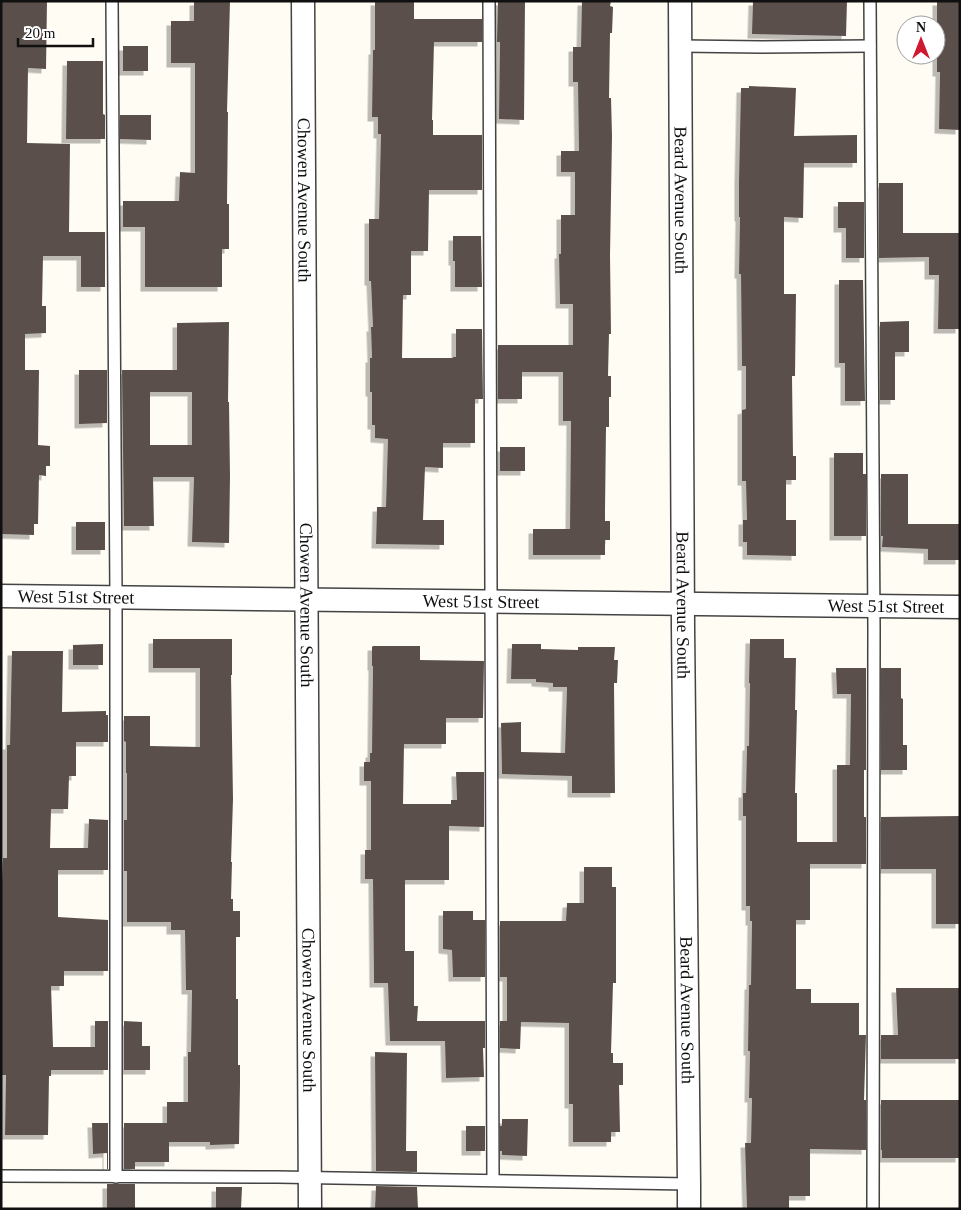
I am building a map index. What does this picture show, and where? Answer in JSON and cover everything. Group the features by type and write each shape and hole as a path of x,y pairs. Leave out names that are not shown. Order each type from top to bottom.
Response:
{"street":[{"name":"Chowen Avenue South","path":"303,1 310,1209"},
{"name":"Beard Avenue South","path":"680,1 689,1209"},
{"name":"West 51st Street","path":"1,596 960,607"}],"lane":[{"path":"112,1 116,597 116,1177"},
{"path":"489,1 493,1180"},
{"path":"870,1 874,606 872,1209"},
{"path":"680,46 870,46"},
{"path":"1,1176 310,1177 689,1184"}],"building":[{"path":"1,1 47,1 46,69 28,68 27,143 70,144 69,232 105,232 105,287 81,287 81,256 43,256 42,306 46,306 46,333 25,334 25,370 39,370 38,445 50,446 50,466 46,466 46,476 39,475 38,524 34,524 34,535 1,534"},
{"path":"194,1 230,1 227,112 229,249 222,249 222,287 145,287 145,227 123,227 123,201 179,201 180,172 195,173 195,63 171,63 171,21 194,21"},
{"path":"375,1 414,1 414,19 482,19 482,42 434,42 432,120 433,135 482,135 482,190 429,190 428,251 411,251 411,295 403,295 402,358 456,357 456,329 482,329 483,399 475,399 475,443 443,443 443,468 425,467 423,520 444,520 444,545 376,544 377,507 386,507 388,439 375,438 375,425 372,425 372,392 370,392 371,327 373,327 371,281 369,281 369,219 379,219 381,134 378,134 378,117 372,117"},
{"path":"498,1 525,1 524,120 499,119 500,42 497,42"},
{"path":"582,1 611,1 610,6 613,7 612,33 610,33 609,98 611,98 612,136 611,334 609,334 608,376 611,376 611,397 609,397 609,427 606,427 605,511 605,521 610,521 610,540 605,540 605,555 533,555 533,529 570,529 571,421 563,421 563,372 522,372 522,399 498,399 498,345 573,345 573,304 560,304 559,254 561,254 561,215 575,215 575,172 561,172 561,151 579,151 578,82 573,82 573,47 581,47"},
{"path":"753,1 847,1 846,36 752,34"},
{"path":"937,1 960,1 960,130 939,129 940,72 937,72 937,65 946,65 946,15 937,15"},
{"path":"123,46 148,46 148,71 123,71"},
{"path":"67,61 103,61 105,139 66,139"},
{"path":"749,86 796,88 794,136 857,135 857,163 804,163 803,218 784,217 784,294 796,294 795,376 792,376 793,456 796,456 796,480 786,480 786,520 796,520 796,556 747,555 747,542 743,542 743,520 747,520 746,481 742,481 742,410 746,409 746,366 742,366 741,274 739,274 739,181 741,88 749,88"},
{"path":"120,115 151,115 151,140 120,139"},
{"path":"879,183 903,183 903,233 960,233 960,329 938,329 939,275 929,275 929,257 879,258"},
{"path":"838,202 864,202 864,258 846,258 846,228 838,228"},
{"path":"453,236 481,236 482,287 455,287"},
{"path":"839,280 863,280 865,401 845,401 845,363 839,363"},
{"path":"909,321 909,352 895,352 895,400 880,400 880,322"},
{"path":"229,322 229,543 192,542 194,477 153,477 154,526 124,526 122,370 177,370 177,323","holes":["150,392 192,392 192,445 150,445"]},
{"path":"79,370 107,370 107,423 79,424"},
{"path":"500,447 525,447 525,471 500,471"},
{"path":"834,453 863,453 863,474 866,474 866,536 834,536"},
{"path":"881,474 908,474 908,524 960,524 960,560 928,560 928,549 882,547"},
{"path":"76,522 105,522 105,550 76,550"},
{"path":"153,639 232,639 233,799 231,899 233,899 233,911 240,911 240,937 236,937 238,1065 240,1065 239,1144 210,1145 210,1142 169,1142 169,1162 135,1162 135,1169 124,1169 124,1123 167,1123 167,1102 188,1102 188,1052 191,1052 192,990 186,990 185,930 171,930 171,922 127,922 127,871 124,871 124,820 127,820 127,773 124,716 150,716 150,746 200,747 200,668 153,668"},
{"path":"750,639 784,639 784,658 796,658 795,793 797,793 797,842 837,842 837,765 850,765 851,694 837,694 836,668 866,668 864,817 866,817 866,864 810,864 810,920 796,920 796,989 811,989 811,1003 859,1003 859,1035 866,1035 864,1100 866,1100 866,1150 810,1149 810,1196 789,1196 789,1209 747,1209 745,1143 751,1143 752,1098 749,1098 750,1051 748,1051 752,921 750,921 750,906 746,906 746,816 743,816 743,793 746,793 747,746 749,746"},
{"path":"103,644 103,665 73,665 73,645"},
{"path":"512,644 541,644 541,649 578,650 578,647 615,647 614,660 618,660 617,683 614,683 615,793 572,793 572,776 502,774 501,723 521,722 521,752 565,753 567,687 553,687 553,683 536,682 536,679 511,679"},
{"path":"373,646 420,646 420,660 484,661 483,718 446,718 446,744 404,744 403,804 451,804 451,800 457,800 456,772 484,772 484,827 449,826 449,880 405,880 405,951 414,951 414,1006 418,1006 417,1021 485,1021 485,1048 483,1048 484,1077 446,1078 445,1041 390,1041 388,983 374,983 373,879 365,879 365,850 371,850 371,781 364,781 364,762 370,762 370,753 372,753"},
{"path":"12,651 63,651 62,712 106,711 106,715 108,715 108,742 76,742 76,776 69,776 68,809 51,809 50,848 88,848 89,819 108,820 108,870 58,870 58,917 108,920 108,971 64,971 64,986 51,986 53,1047 95,1047 95,1021 108,1021 108,1070 51,1070 51,1076 49,1076 48,1135 5,1135 6,1075 1,1075 1,907 3,858 7,858 7,745 10,745"},
{"path":"881,668 901,668 903,745 907,745 907,770 881,770"},
{"path":"960,816 960,924 936,924 936,869 881,869 881,817"},
{"path":"584,867 612,867 612,887 616,887 616,983 613,983 611,1053 613,1053 613,1063 623,1063 623,1085 619,1085 620,1132 611,1132 611,1142 573,1142 573,1104 569,1104 569,1023 521,1022 520,1049 500,1048 500,1021 507,1021 507,977 500,977 500,921 566,921 567,903 584,903"},
{"path":"443,911 473,911 473,920 485,920 485,977 453,977 452,950 443,949"},
{"path":"896,988 960,988 960,1059 881,1059 881,1035 898,1035"},
{"path":"124,1021 142,1022 142,1046 150,1046 150,1070 124,1070"},
{"path":"375,1052 407,1053 406,1151 417,1151 417,1172 376,1171"},
{"path":"881,1100 960,1100 960,1158 882,1158"},
{"path":"502,1119 528,1119 527,1156 502,1155 502,1151 500,1151 500,1126 502,1126"},
{"path":"92,1123 108,1123 108,1169 107,1153 93,1154"},
{"path":"466,1126 485,1126 485,1151 466,1151"},
{"path":"107,1184 135,1184 135,1209 107,1209"},
{"path":"376,1186 417,1187 418,1209 375,1209"},
{"path":"216,1187 242,1187 241,1209 216,1209"}]}
